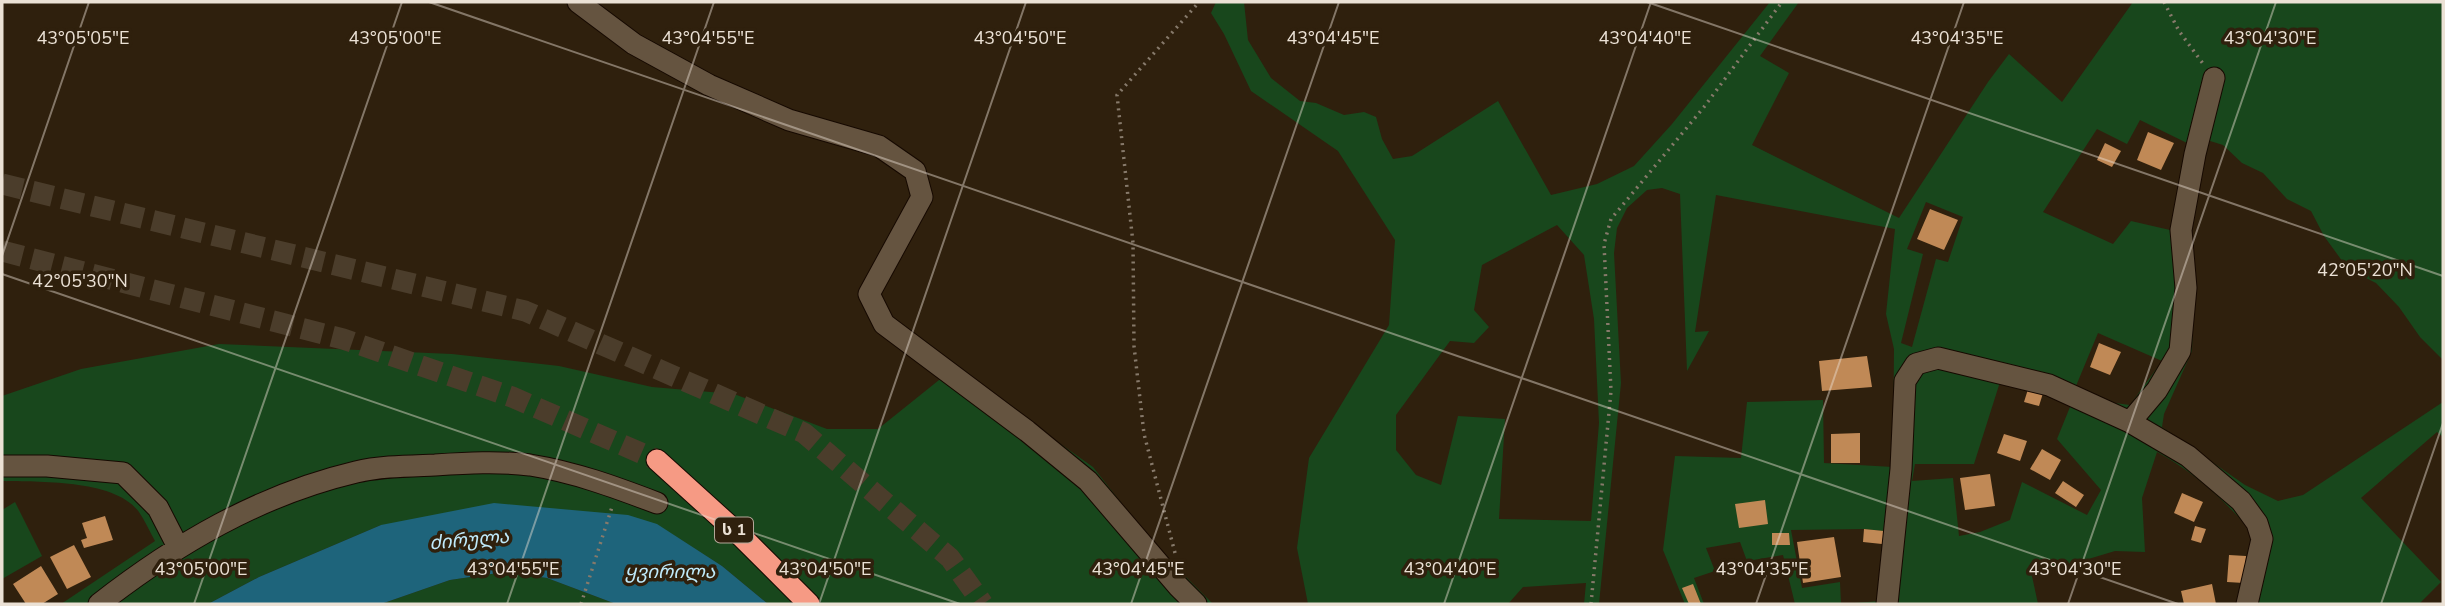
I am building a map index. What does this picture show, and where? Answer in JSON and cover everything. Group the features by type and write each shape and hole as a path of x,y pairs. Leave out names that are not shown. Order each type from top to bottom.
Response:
{"highway":[{"name":"ს 1","path":"657,460 743,538 809,604"}],"street":[{"path":"578,2 634,44 709,85 789,120 879,146 915,171 922,197 869,294 884,324 1027,431 1088,481 1196,604"},
{"path":"2130,422 2157,390 2180,351 2186,288 2181,230 2195,154 2214,78"},
{"path":"1887,604 1901,469 1905,381 1916,364 1938,358 2049,385 2130,422 2188,456 2241,501 2257,523 2262,539 2247,604"},
{"path":"99,604 145,568 178,547 265,501 357,472 476,463 528,465 568,473 657,503"},
{"path":"2,466 47,466 123,474 158,508 178,547"}],"path":[{"path":"1178,586 1175,550 1144,434 1134,346 1133,243 1117,95 1199,2"},
{"path":"1591,604 1611,391 1604,244 1611,219 1704,107 1782,2"},
{"path":"2164,2 2179,31 2214,78"},
{"path":"581,604 618,488"}],"green space":[{"path":"1216,2 1244,2 1248,40 1271,78 1300,101 1316,103 1344,115 1364,112 1376,117 1382,139 1393,159 1412,156 1498,101 1551,195 1597,184 1634,166 1672,124 1770,2 1799,2 1760,56 1789,73 1752,145 1899,218 2009,54 2062,102 2133,2 2443,2 2443,360 2420,337 2399,307 2376,283 2348,269 2324,236 2311,211 2287,199 2263,173 2242,163 2223,145 2207,140 2191,223 2194,286 2192,351 2164,414 2162,427 2245,485 2278,501 2303,495 2443,402 2443,437 2437,432 2361,498 2441,582 2419,604 2239,604 2254,535 2209,489 2157,452 2142,498 2145,552 2115,551 2032,576 2038,604 1841,604 1795,604 1783,555 1747,561 1740,542 1706,548 1715,571 1694,578 1704,604 1685,604 1663,550 1675,456 1741,458 1747,402 1823,400 1824,463 1893,467 1894,349 1886,314 1895,229 1716,195 1695,332 1709,331 1687,371 1680,194 1662,188 1647,190 1627,208 1617,228 1614,253 1621,383 1599,604 1584,604 1586,583 1523,587 1508,604 1308,604 1297,548 1309,458 1389,325 1395,240 1338,151 1251,91 1211,13","holes":["2140,120 2187,143 2170,230 2131,221 2113,244 2043,212 2097,129 2127,144","1926,202 1963,217 1948,262 1936,259 1912,347 1901,343 1923,254 1907,249","1557,225 1584,255 1594,319 1599,423 1591,521 1499,519 1505,419 1458,416 1441,485 1416,475 1396,450 1396,415 1450,341 1474,343 1489,327 1474,310 1482,265","2098,333 2162,361 2130,405 2115,403 2076,386","2000,382 2072,402 2057,439 2101,490 2087,515 2022,482 2010,520 1980,532 1959,536 1953,478 1912,481 1915,464 1974,464","1791,530 1883,531 1880,601 1841,604 1840,582 1802,588"]},
{"path":"219,344 452,354 559,366 652,387 734,394 827,429 878,429 954,368 1093,467 1156,547 1213,604 768,604 722,566 656,524 381,525 259,577 208,604 61,604 155,541 139,512 128,501 113,493 75,484 2,481 2,396 81,369"},
{"path":"15,502 42,556 2,579 2,510"},
{"path":"505,572 547,578 616,604 381,604 450,580"}],"water":[{"name":"ძირულა","path":"494,503 628,515 657,524 722,566 768,604 616,604 547,578 505,572 450,580 381,604 208,604 259,577 381,525"}],"building":[{"path":"2148,132 2174,143 2161,170 2137,160"},
{"path":"2105,143 2121,151 2112,167 2097,160"},
{"path":"1930,209 1958,220 1944,250 1917,239"},
{"path":"2099,343 2121,352 2110,375 2090,367"},
{"path":"1867,356 1872,387 1822,391 1819,361"},
{"path":"2029,386 2044,390 2039,406 2024,402"},
{"path":"1860,433 1860,463 1831,463 1831,434"},
{"path":"2004,434 2027,441 2020,461 1997,453"},
{"path":"2042,449 2061,460 2050,480 2030,469"},
{"path":"1990,474 1995,506 1965,510 1960,478"},
{"path":"2063,481 2084,495 2076,507 2055,493"},
{"path":"2182,493 2203,502 2194,522 2174,513"},
{"path":"1765,500 1768,524 1739,528 1735,504"},
{"path":"105,516 113,540 84,548 81,540 87,538 82,523"},
{"path":"2195,526 2206,529 2201,543 2191,540"},
{"path":"1864,529 1884,531 1882,544 1863,542"},
{"path":"1772,533 1789,533 1790,545 1772,545"},
{"path":"1834,537 1841,577 1803,583 1797,542"},
{"path":"74,545 91,577 67,589 50,557"},
{"path":"2229,555 2246,556 2244,583 2227,582"},
{"path":"41,566 58,594 42,604 26,604 13,584"},
{"path":"1693,584 1701,604 1689,604 1682,588"},
{"path":"2212,584 2216,604 2184,604 2181,591"}],"tunnel":[{"path":"2,184 525,311 804,433 950,558 983,604"},
{"path":"2,251 343,339 512,397 657,460"}],"water label":[{"name":"ყვირილა","path":"670,572"}]}
